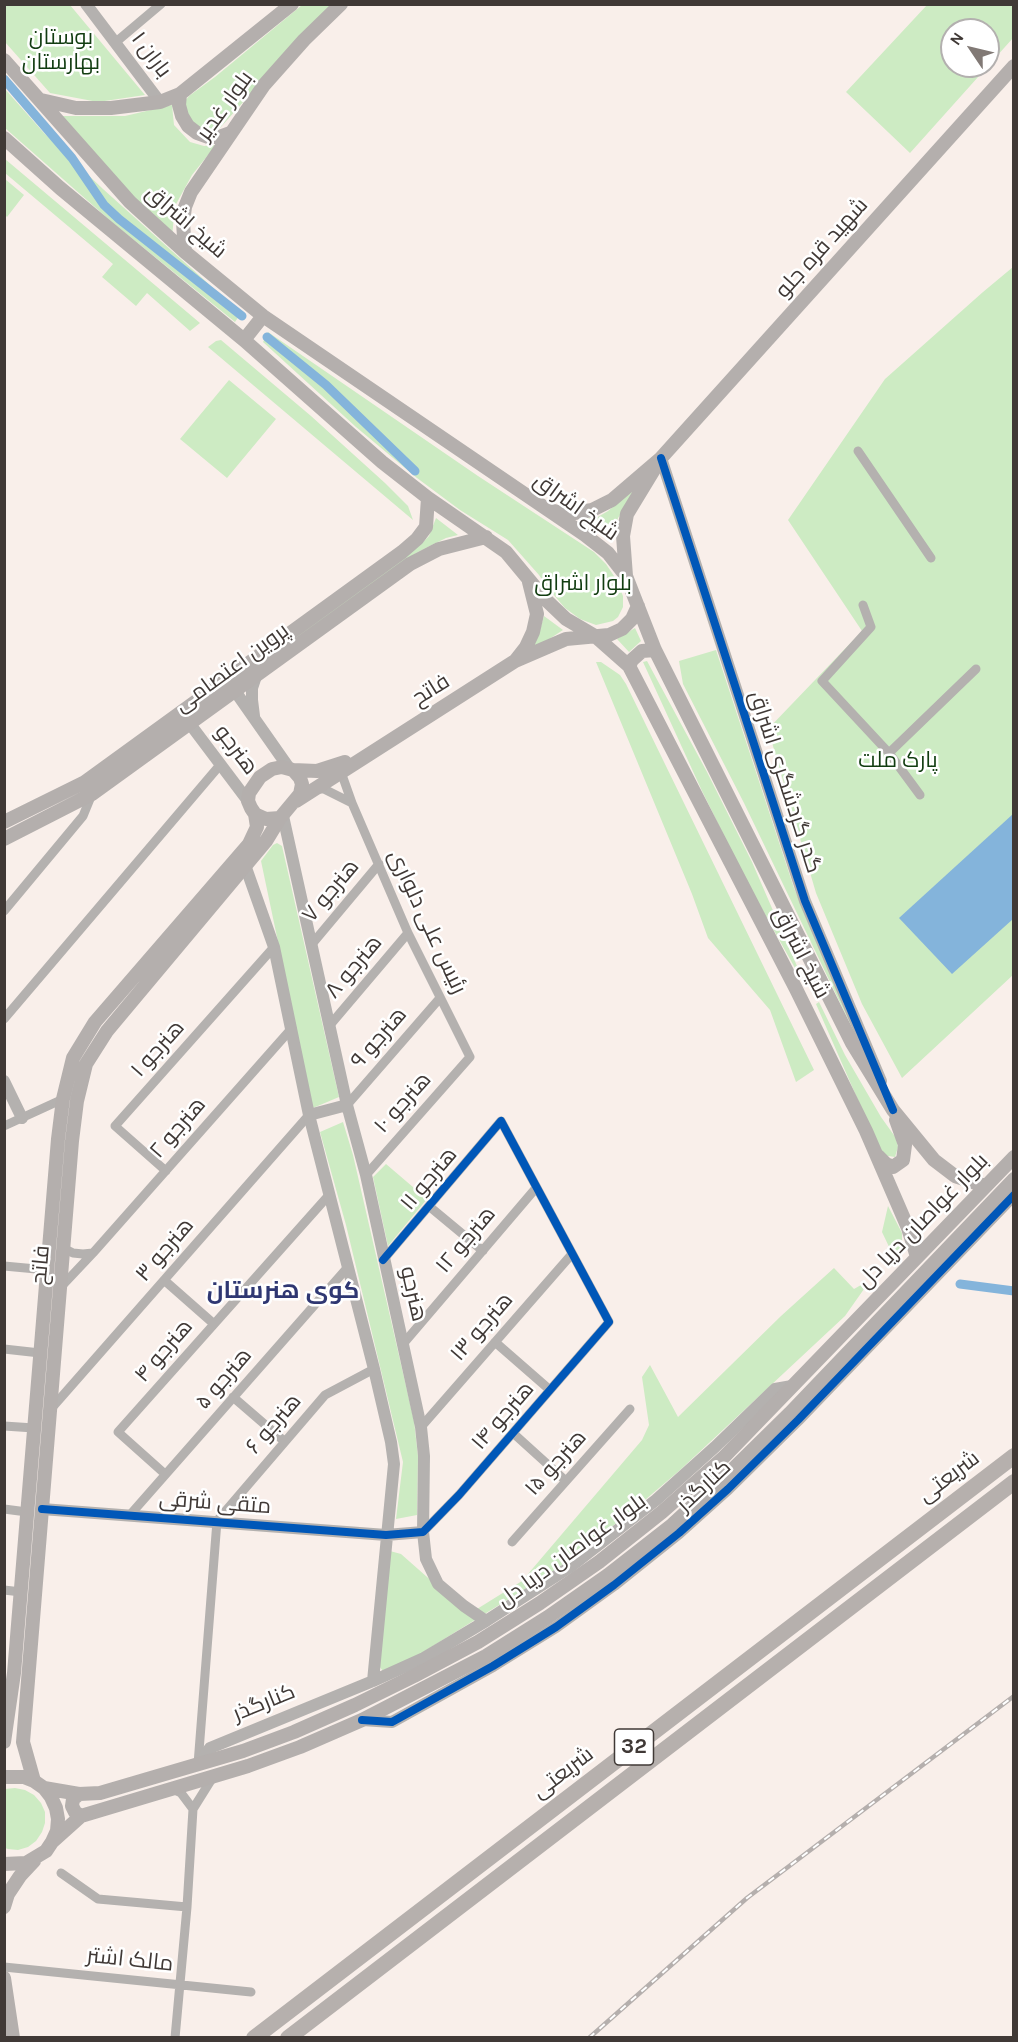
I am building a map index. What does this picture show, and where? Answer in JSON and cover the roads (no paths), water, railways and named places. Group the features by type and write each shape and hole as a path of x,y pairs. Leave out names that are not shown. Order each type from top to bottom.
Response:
{"highway":[{"name":"شریعتی","path":"254,2037 1014,1456"},
{"name":"شریعتی","path":"288,2037 1014,1482"}],"main road":[{"name":"بلوار غدیر","path":"41,100 76,108 111,108 160,102 180,94 292,4"},
{"name":"بلوار غدیر","path":"185,252 183,222 185,207 191,192 264,85 340,4"},
{"name":"شیخ اشراق","path":"4,60 130,202 185,252 263,316 585,535 608,553 626,576 655,650 852,1043 893,1110 934,1160 955,1176 985,1186"},
{"name":"شهید قره جلو","path":"662,458 1014,66"},
{"path":"180,94 179,105 188,126 208,137 219,137 230,133"},
{"name":"شیخ اشراق","path":"4,138 60,188 244,340 382,462 428,498 506,552 566,619 595,636 629,666 796,989 876,1155 908,1228 917,1257"},
{"path":"244,340 263,316"},
{"path":"547,510 569,514 592,510 612,500 662,458"},
{"path":"626,576 623,536 627,514 662,458"},
{"name":"پروین اعتصامی","path":"4,838 92,794 402,552 417,539 426,527 428,498"},
{"name":"پروین اعتصامی","path":"231,686 256,676 410,564 439,549 486,537"},
{"path":"515,661 530,639 537,614 528,579"},
{"name":"فاتح","path":"369,754 515,661 566,639 609,635 622,628 632,619 638,606"},
{"path":"629,666 636,655 642,651 655,650"},
{"name":"پروین اعتصامی","path":"4,822 85,782 186,719"},
{"path":"291,769 300,777 302,784 300,794 281,817 266,819 252,808 249,793 261,777 272,769 291,769 317,771 369,754"},
{"path":"296,801 369,754"},
{"name":"فاتح","path":"52,1842 57,1831 56,1808 51,1797 39,1785 23,1742 77,1101 86,1064 106,1031 241,862 256,827 252,808"},
{"name":"فاتح","path":"5,1741 9,1672 21,1592 63,1099 73,1058 95,1022 241,862 266,841 281,817"},
{"path":"73,1058 86,1064"},
{"path":"876,1155 893,1167 903,1160 905,1145 893,1110"},
{"name":"بلوار غواصان دریا دل","path":"4,1777 24,1777 39,1785 79,1794 100,1793 243,1751 294,1732 355,1705 478,1642 599,1562 662,1512 723,1458 1014,1157"},
{"name":"بلوار غواصان دریا دل","path":"4,1907 8,1894 20,1876 81,1816 213,1777 300,1747 362,1720 486,1656 549,1617 608,1575 672,1525 794,1416 1014,1179"},
{"path":"79,1794 73,1799 72,1806 81,1816"},
{"path":"4,1864 26,1863 39,1857"},
{"path":"4,1978 13,2037"}],"street":[{"name":"باران ۱","path":"86,4 160,102"},
{"path":"116,42 161,4"},
{"path":"858,451 931,558"},
{"name":"گدر گردشگری اشراق","path":"662,458 805,901 893,1110"},
{"path":"863,605 871,627 822,681 889,753 920,795"},
{"path":"889,753 976,669"},
{"path":"255,720 252,688 256,676"},
{"name":"هنرجو","path":"231,686 291,769"},
{"name":"هنرجو","path":"186,719 252,808"},
{"path":"4,1019 220,765"},
{"name":"رئیس علی دلواری","path":"341,772 408,933 470,1057"},
{"path":"315,789 324,789 352,803"},
{"path":"4,911 83,816 92,794"},
{"name":"هنرجو","path":"281,817 312,944 347,1105 366,1174 421,1427 424,1456 423,1532 426,1559 438,1584 486,1621"},
{"path":"241,862 274,947 309,1115 374,1369 394,1464 373,1681"},
{"name":"هنرجو ۷","path":"312,944 379,864"},
{"name":"هنرجو ۸","path":"330,1025 408,933"},
{"name":"هنرجو ۱","path":"166,1171 115,1126 274,947"},
{"name":"هنرجو ۹","path":"347,1105 440,998"},
{"name":"هنرجو ۲","path":"60,1288 292,1028"},
{"name":"هنرجو ۱۰","path":"366,1174 470,1057"},
{"path":"4,1081 22,1118"},
{"path":"4,1125 63,1099"},
{"path":"309,1115 347,1105"},
{"name":"هنرجو ۳","path":"50,1410 309,1115"},
{"name":"هنرجو ۱۱","path":"383,1260 501,1121 536,1188"},
{"path":"536,1188 572,1254"},
{"name":"هنرجو ۱۲","path":"403,1344 536,1188"},
{"name":"هنرجو ۴","path":"165,1474 118,1432 329,1195"},
{"path":"794,1416 1014,1195"},
{"path":"430,1207 483,1251"},
{"path":"63,1248 73,1253 93,1253"},
{"name":"هنرجو ۱۴","path":"423,1532 459,1495 609,1322 572,1254"},
{"name":"هنرجو ۱۳","path":"421,1427 572,1254"},
{"path":"4,1266 47,1270"},
{"name":"هنرجو ۵","path":"129,1516 348,1268"},
{"path":"164,1280 214,1324"},
{"path":"495,1342 550,1390"},
{"path":"4,1349 40,1353"},
{"name":"هنرجو ۶","path":"217,1521 324,1395 374,1369"},
{"name":"کنارگذر","path":"198,1764 210,1748 424,1658 570,1568 656,1500 775,1389 792,1386"},
{"path":"233,1397 284,1441"},
{"name":"هنرجو ۱۵","path":"512,1542 630,1409"},
{"path":"4,1426 34,1428"},
{"path":"513,1432 566,1481"},
{"path":"4,1509 27,1512"},
{"name":"متقی شرقی","path":"42,1509 386,1535 423,1532"},
{"path":"198,1764 217,1521"},
{"path":"4,1590 21,1592"},
{"path":"175,2037 188,1907 193,1809 213,1777"},
{"path":"172,1789 180,1793 193,1809"},
{"path":"61,1873 98,1899 188,1907"},
{"name":"مالک اشتر","path":"4,1967 251,1992"}],"water":[{"path":"1013,814 1013,919 952,974 899,918"}],"waterway":[{"path":"4,79 72,158 104,205 242,316"},
{"path":"267,337 326,385 415,471"},
{"path":"960,1284 1014,1291"}],"railway":[{"path":"589,2038 747,1898 1014,1696"}],"district":[{"name":"کوی هنرستان","path":"283,1291"}],"park label":[{"name":"بوستان بهارستان","path":"61,50"},
{"name":"بلوار اشراق","path":"583,584"},
{"name":"پارک ملت","path":"898,761"}]}
